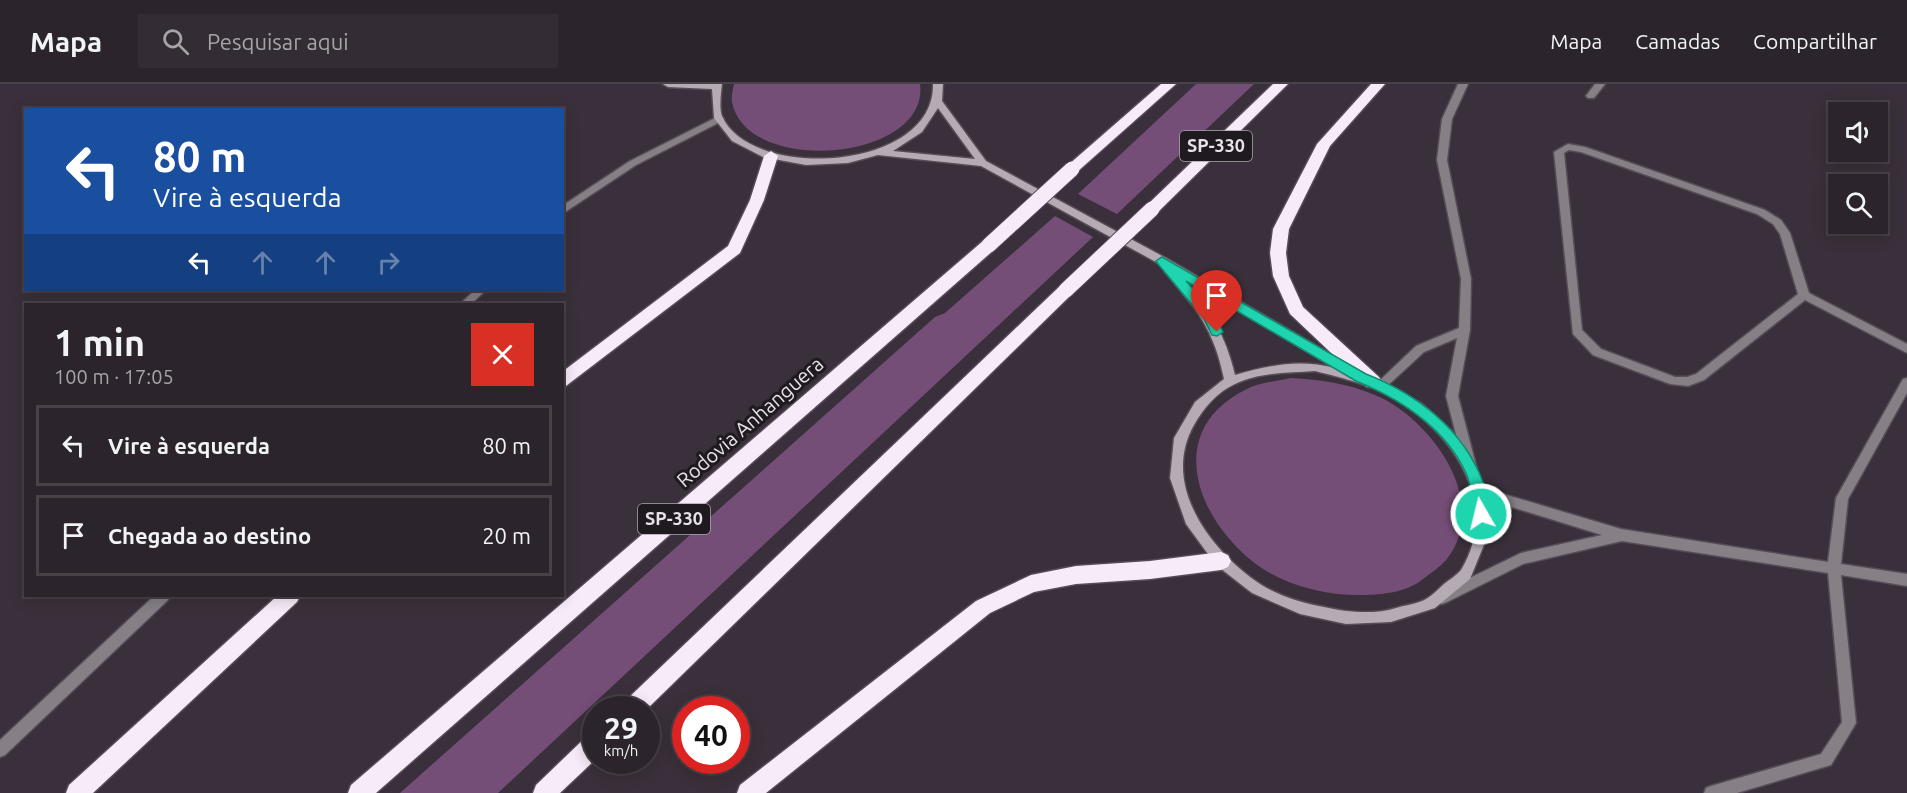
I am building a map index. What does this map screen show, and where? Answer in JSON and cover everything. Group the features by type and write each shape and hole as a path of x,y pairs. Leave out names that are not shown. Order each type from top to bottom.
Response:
{"highway":[{"name":"Rodovia Anhanguera","path":"359,793 989,245 1169,84"},
{"name":"SP-330","path":"646,696 1281,84"},
{"path":"1372,382 1296,310 1281,276 1278,253 1281,229 1324,144 1378,84"},
{"path":"564,380 734,249 758,200 771,156"},
{"path":"748,793 983,607 1030,584 1077,575 1150,570 1221,561"},
{"path":"77,793 289,597"},
{"path":"544,793 582,756"}],"street":[{"path":"668,84 717,85 715,103 719,119 730,134 748,147 771,156 807,163 845,162 881,153 908,139 927,121 938,102 938,84"},
{"path":"1430,604 1465,574 1482,535 1480,492 1471,469 1452,396 1464,330 1466,279 1442,160 1447,119 1463,84"},
{"path":"1591,96 1600,84"},
{"path":"938,102 983,163"},
{"path":"564,210 633,163 719,119"},
{"path":"1804,295 1700,377 1688,382 1674,381 1597,352 1577,331 1559,152 1568,147 1582,148 1761,212 1777,222 1785,233 1804,295 1907,349"},
{"path":"881,153 983,163 1162,261 1418,407 1449,435 1471,469"},
{"path":"1162,261 1209,316 1224,347 1230,381"},
{"path":"466,303 480,291"},
{"path":"1464,330 1420,349 1372,382 1315,367 1270,369 1230,381 1199,405 1180,438 1176,478 1190,520 1221,561 1257,589 1300,609 1346,618 1391,616 1430,604 1521,559 1621,536"},
{"path":"1711,793 1826,760 1850,723 1834,567 1842,498 1907,382"},
{"path":"1480,492 1621,536 1907,580"},
{"path":"0,750 162,597"}],"shaded area":[{"path":"734,84 920,84 915,110 897,130 869,143 835,150 800,150 769,142 745,126 732,102"},
{"path":"1196,84 1254,84 1117,214 1078,194"},
{"path":"1055,216 1093,237 602,696 582,696 582,715 498,793 400,793 935,317 945,313"},
{"path":"1291,378 1344,385 1375,395 1396,406 1416,422 1434,442 1448,464 1458,488 1462,512 1459,536 1447,559 1417,583 1394,592 1349,595 1319,591 1290,583 1252,561 1231,541 1214,519 1203,495 1197,470 1198,446 1206,424 1224,404 1251,387"}],"route":[{"path":"1217,332 1209,316 1162,261 1361,377 1381,385 1418,407 1449,435 1471,469 1480,492 1481,514"}]}
